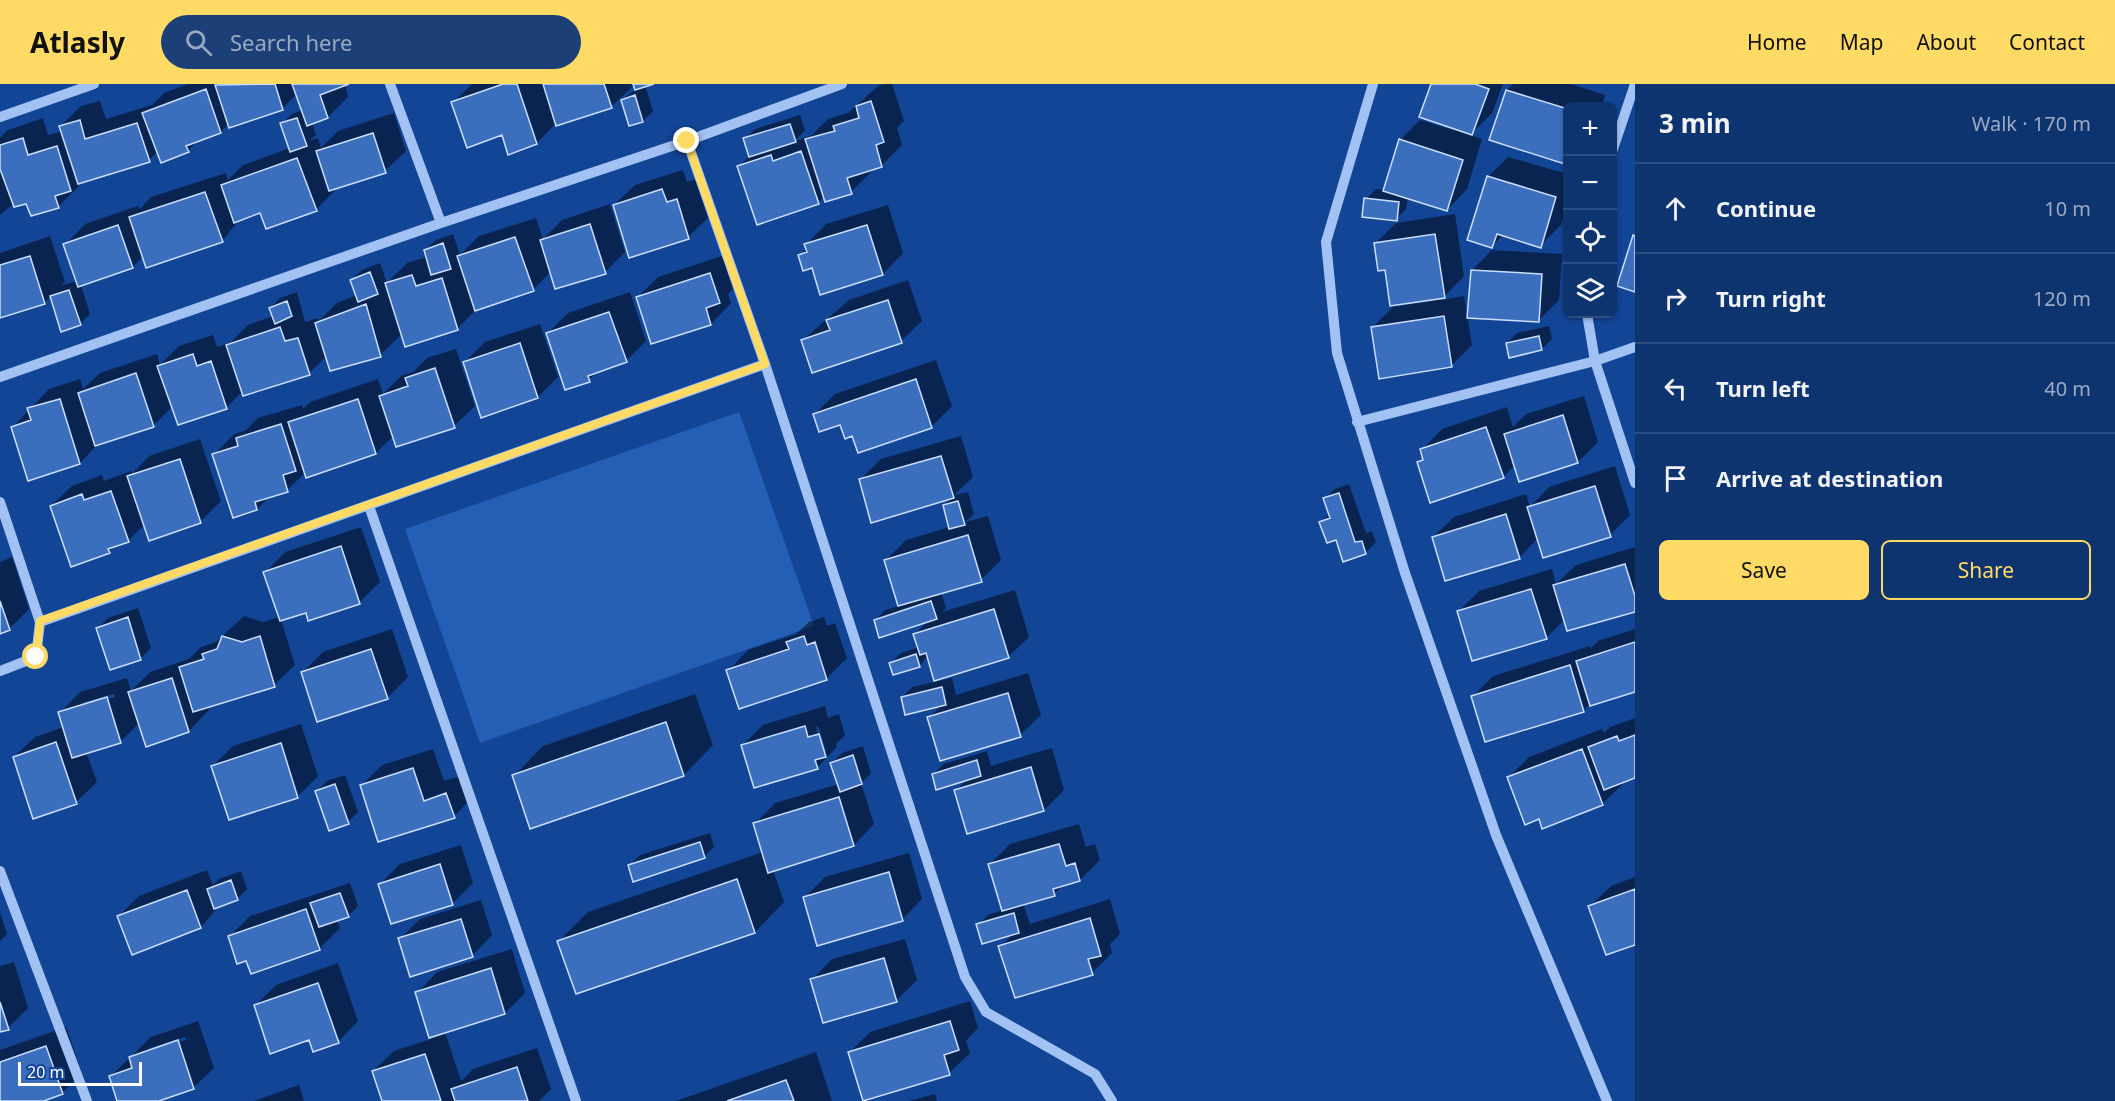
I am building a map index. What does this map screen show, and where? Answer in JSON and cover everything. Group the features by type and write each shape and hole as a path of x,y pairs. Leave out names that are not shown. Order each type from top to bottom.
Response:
{"street":[{"path":"0,117 94,84"},
{"path":"390,84 441,223"},
{"path":"0,377 441,223 687,141 842,84"},
{"path":"1373,84 1326,242 1337,353 1405,573 1496,835 1607,1101"},
{"path":"1617,137 1635,84"},
{"path":"687,141 765,364 965,977 986,1012 1095,1074 1112,1101"},
{"path":"1588,318 1595,361 1635,483"},
{"path":"1357,422 1595,361 1635,347"},
{"path":"40,621 765,364"},
{"path":"0,502 40,621 36,657 0,671"},
{"path":"369,506 576,1101"},
{"path":"0,871 87,1101"}],"shaded area":[{"path":"739,412 814,626 480,743 405,529"}],"building":[{"path":"275,84 283,110 229,128 215,85"},
{"path":"292,84 349,84 320,95 328,118 307,126"},
{"path":"503,84 517,84 537,144 508,155 502,135 467,148 451,102"},
{"path":"543,84 604,84 612,108 556,126"},
{"path":"633,84 654,84 635,90"},
{"path":"1431,84 1475,84 1489,89 1472,135 1419,117"},
{"path":"206,89 221,133 186,146 189,152 161,163 142,113"},
{"path":"1506,90 1563,107 1563,163 1489,140"},
{"path":"635,95 643,122 629,126 621,100"},
{"path":"871,101 884,142 876,145 882,167 847,178 852,194 825,202 805,139 835,131 833,126 859,118 856,106"},
{"path":"297,118 307,146 290,152 280,123"},
{"path":"80,120 85,139 137,123 150,162 78,184 59,126"},
{"path":"790,124 796,142 749,157 743,138"},
{"path":"373,133 386,173 329,191 316,151"},
{"path":"23,138 28,155 57,146 71,191 55,196 59,208 31,216 26,204 14,207 0,169 0,145"},
{"path":"1399,139 1463,160 1447,211 1383,191"},
{"path":"801,151 819,204 757,225 737,166 771,155 773,161"},
{"path":"297,158 317,211 266,229 260,213 234,223 221,185"},
{"path":"1487,176 1556,197 1541,248 1497,234 1492,248 1467,240"},
{"path":"662,189 667,202 677,199 689,239 629,258 613,205"},
{"path":"205,192 223,242 146,268 129,217"},
{"path":"1364,198 1399,202 1397,221 1362,217"},
{"path":"590,224 606,274 555,289 540,240"},
{"path":"118,225 133,268 78,287 63,244"},
{"path":"867,225 883,275 820,295 812,268 803,271 798,255 807,252 804,244"},
{"path":"1435,234 1445,298 1390,306 1385,270 1378,271 1374,243"},
{"path":"1633,235 1635,236 1635,292 1617,286"},
{"path":"515,237 534,291 475,311 457,256"},
{"path":"443,243 451,269 431,275 424,250"},
{"path":"30,256 45,304 0,318 0,265"},
{"path":"1471,270 1542,274 1539,322 1467,318"},
{"path":"370,272 378,294 358,302 350,280"},
{"path":"710,273 720,303 706,308 711,325 651,344 636,297"},
{"path":"412,275 416,286 442,278 458,330 405,347 385,283"},
{"path":"69,290 81,325 61,332 50,296"},
{"path":"888,300 902,343 812,373 801,340 830,330 826,320"},
{"path":"287,301 292,316 275,324 269,308"},
{"path":"366,304 381,357 330,371 315,323"},
{"path":"609,312 627,362 588,376 590,382 565,390 546,333"},
{"path":"1444,316 1452,367 1379,379 1371,327"},
{"path":"280,327 285,341 298,338 310,375 243,396 226,345"},
{"path":"1539,336 1542,350 1509,358 1506,343"},
{"path":"520,343 538,398 481,418 463,362"},
{"path":"193,354 197,366 211,361 227,409 178,425 157,366"},
{"path":"435,368 455,428 396,447 379,396 408,386 405,378"},
{"path":"136,373 154,427 95,446 78,393"},
{"path":"916,379 932,428 858,453 852,436 845,439 840,425 819,432 813,414"},
{"path":"60,399 80,464 28,481 11,427 31,420 27,408"},
{"path":"358,399 376,454 306,478 288,422"},
{"path":"1563,415 1578,463 1519,482 1504,434"},
{"path":"281,424 296,471 283,475 288,492 255,502 257,510 233,518 212,454 238,446 236,438"},
{"path":"1486,427 1504,478 1430,503 1417,462 1423,460 1420,449"},
{"path":"941,456 954,498 871,523 859,479"},
{"path":"180,459 201,523 149,541 127,476"},
{"path":"1595,486 1611,537 1543,558 1527,507"},
{"path":"111,491 129,542 108,549 110,553 71,567 50,506 82,494 84,500"},
{"path":"1339,493 1355,542 1362,541 1366,554 1343,562 1336,540 1327,543 1319,522 1330,518 1323,498"},
{"path":"958,501 965,525 949,529 943,505"},
{"path":"1506,514 1520,559 1445,581 1432,537"},
{"path":"968,535 982,582 898,606 884,560"},
{"path":"341,546 360,604 308,621 306,613 280,621 263,572"},
{"path":"1625,564 1635,596 1635,612 1567,631 1553,585"},
{"path":"1531,589 1547,639 1472,661 1457,611"},
{"path":"0,601 10,630 0,634"},
{"path":"931,601 937,619 879,638 874,620"},
{"path":"994,609 1009,658 934,681 926,653 920,655 913,634"},
{"path":"128,617 141,660 110,670 96,628"},
{"path":"222,636 242,642 260,636 275,687 193,712 179,667 204,659 202,654 217,649"},
{"path":"804,636 807,645 815,642 827,680 739,709 726,670 789,649 786,642"},
{"path":"1635,642 1635,692 1590,706 1576,661"},
{"path":"371,649 388,699 317,722 301,672"},
{"path":"916,654 920,667 893,675 889,663"},
{"path":"1570,665 1584,712 1485,742 1471,696"},
{"path":"172,678 189,732 146,747 128,692"},
{"path":"942,687 946,705 905,715 901,697"},
{"path":"1008,693 1021,737 940,761 927,717"},
{"path":"107,697 121,743 72,758 58,712"},
{"path":"666,722 684,776 530,829 512,775"},
{"path":"805,726 808,737 819,734 826,757 815,760 818,769 754,788 741,745"},
{"path":"1635,735 1635,778 1604,790 1588,747 1617,736 1619,741"},
{"path":"56,742 77,804 33,819 13,757"},
{"path":"281,743 298,798 229,820 211,766"},
{"path":"1582,749 1603,805 1542,829 1539,819 1525,825 1507,777"},
{"path":"853,755 862,784 840,792 830,763"},
{"path":"977,760 981,776 936,790 932,774"},
{"path":"1031,767 1044,811 967,834 954,790"},
{"path":"413,768 424,801 446,793 455,818 378,842 360,785"},
{"path":"335,784 349,824 329,831 315,791"},
{"path":"839,797 854,846 768,873 753,823"},
{"path":"700,842 705,858 633,882 628,865"},
{"path":"1059,844 1066,866 1075,863 1080,881 1053,889 1055,896 1002,911 988,864"},
{"path":"440,864 453,905 391,924 378,884"},
{"path":"889,872 903,921 817,946 803,897"},
{"path":"737,879 755,933 576,994 557,941"},
{"path":"231,880 238,900 214,909 207,889"},
{"path":"1635,889 1635,945 1606,955 1588,906"},
{"path":"187,890 201,928 132,955 117,916"},
{"path":"340,893 349,917 319,927 310,903"},
{"path":"306,909 320,950 251,974 246,961 237,964 228,936"},
{"path":"1014,913 1019,933 982,944 976,924"},
{"path":"1090,918 1101,956 1088,959 1093,975 1015,998 998,946"},
{"path":"461,919 473,957 410,977 398,938"},
{"path":"884,958 897,1002 823,1023 810,979"},
{"path":"491,968 505,1014 429,1038 415,992"},
{"path":"318,983 339,1043 313,1052 309,1040 270,1054 254,1005"},
{"path":"0,1002 9,1030 0,1032"},
{"path":"950,1021 959,1050 944,1055 950,1075 863,1101 848,1052"},
{"path":"178,1040 194,1089 159,1101 117,1101 109,1076 132,1068 129,1057"},
{"path":"46,1046 63,1094 44,1101 0,1101 0,1062"},
{"path":"425,1054 441,1101 382,1101 372,1071"},
{"path":"517,1067 528,1101 455,1101 451,1089"},
{"path":"786,1080 794,1101 727,1101"}],"route":[{"path":"36,657 40,621 765,364 687,141"}]}
